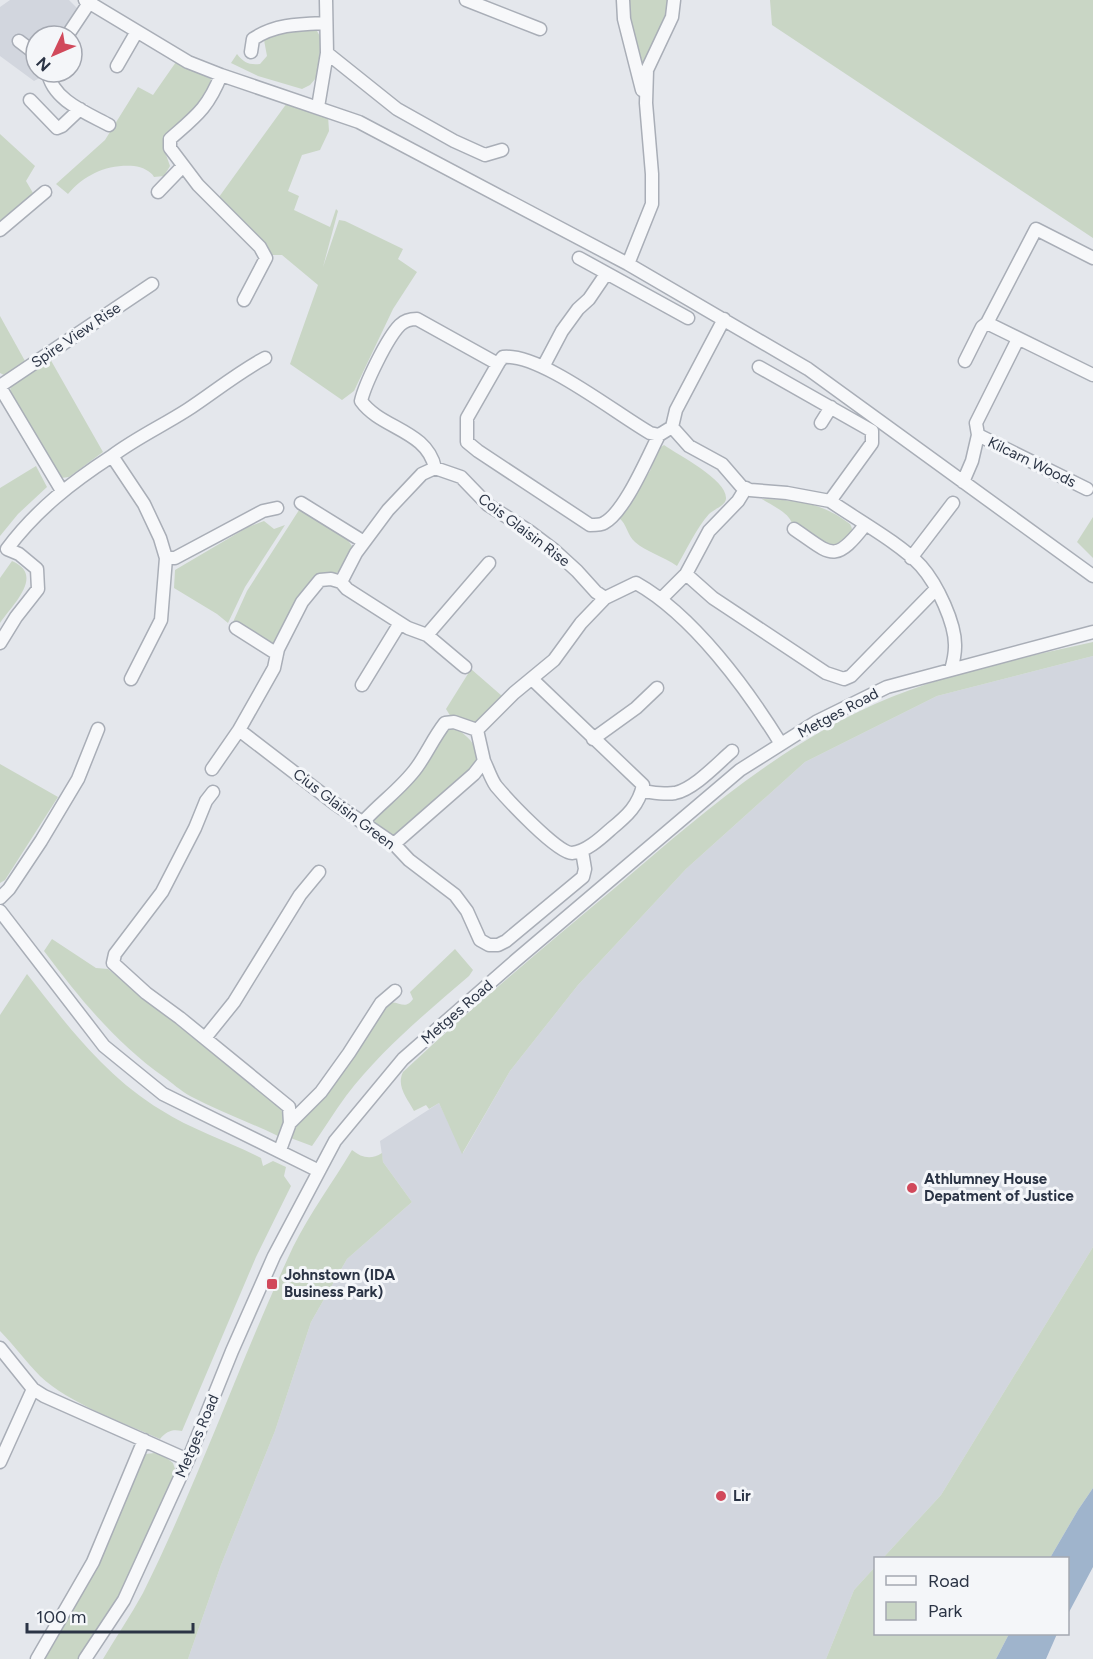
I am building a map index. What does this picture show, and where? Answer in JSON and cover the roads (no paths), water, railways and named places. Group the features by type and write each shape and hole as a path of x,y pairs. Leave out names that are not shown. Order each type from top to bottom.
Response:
{"street":[{"path":"318,107 327,53 326,0"},
{"path":"466,0 540,29"},
{"path":"623,0 624,19 646,103"},
{"path":"628,264 652,204 646,103 647,70 672,17 674,0"},
{"path":"74,24 87,1 136,33 188,62 359,122 628,264 808,369 1093,576"},
{"path":"251,52 253,39 265,31 293,24 326,23"},
{"path":"117,66 136,33"},
{"path":"19,41 24,45"},
{"path":"327,53 406,115 485,155 502,150"},
{"path":"221,75 204,109 170,139 170,148 198,185 260,247 266,258 244,300"},
{"path":"51,84 52,88 80,109 110,125"},
{"path":"30,99 57,128 80,109"},
{"path":"158,192 183,166"},
{"path":"0,230 45,192"},
{"path":"965,361 1036,230 1093,258"},
{"path":"579,258 688,318"},
{"path":"543,367 562,331 578,309 590,299 606,274"},
{"name":"Spire View Rise","path":"0,387 152,284"},
{"path":"341,582 364,542 388,510 422,474 435,468 428,450 415,438 367,410 361,401 365,384 398,326 409,319 417,319 498,364"},
{"path":"659,435 639,427 543,367 514,356 503,357 467,418 467,442 590,525 604,523 616,512 644,469 659,435 672,426 676,410 724,320"},
{"path":"987,323 1093,375"},
{"name":"Kilcarn Woods","path":"963,482 972,461 978,435 976,423 1018,339"},
{"path":"3,554 20,532 62,491 132,441 185,411 244,369 265,358"},
{"path":"759,367 872,431 872,443 830,501"},
{"path":"0,387 62,491"},
{"path":"821,423 831,407"},
{"path":"672,426 689,447 723,464 741,486 830,501 921,566 936,589 951,622 956,646 951,670"},
{"name":"Kilcarn Woods","path":"978,435 1087,489"},
{"path":"112,456 144,504 160,538 166,558 161,620 131,679"},
{"name":"Cois Glaisin Rise","path":"435,468 461,477 488,505 554,550 605,598"},
{"path":"661,599 686,574 709,531 738,501 746,488"},
{"path":"300,503 364,542"},
{"path":"911,558 953,503"},
{"path":"166,558 175,558 263,510 277,508"},
{"path":"794,529 832,553 843,550 865,525"},
{"path":"0,643 16,617 38,589 37,569 19,554 3,554"},
{"path":"427,634 489,563"},
{"path":"686,574 732,611 826,673 844,679 851,676 936,589"},
{"path":"212,770 239,730 274,668 288,626 310,590 320,580 331,579 341,582 347,589 408,628 427,634 465,667"},
{"path":"477,730 507,700 554,660 576,630 605,598 636,583 661,599 692,629 745,689 781,744"},
{"path":"362,685 400,623"},
{"path":"236,628 277,654"},
{"name":"Metges Road","path":"85,1659 124,1600 188,1460 274,1256 319,1171 335,1141 403,1059 741,770 816,722 887,687 1093,632"},
{"path":"477,730 484,761 495,784 543,835 561,850 570,853 582,851 625,818 640,798 643,785 532,679"},
{"path":"593,739 636,708 657,688"},
{"path":"364,821 396,793 417,767 435,735 445,723 454,722 477,730"},
{"path":"0,898 9,889 41,841 78,779 98,729"},
{"name":"Cius Glaisin Green","path":"239,730 334,803 364,821 394,844 409,860 455,895 467,911 480,940 489,945 498,945 506,941 583,878 585,869 582,851"},
{"path":"642,791 674,793 684,789 732,751"},
{"path":"394,844 457,790 484,761"},
{"path":"213,792 206,801 195,828 162,892 115,954 113,963 146,993 289,1107 290,1123 280,1150"},
{"path":"205,1038 234,1002 300,895 319,872"},
{"path":"0,911 104,1046 163,1094 319,1171"},
{"path":"290,1123 321,1092 381,1003 395,991"},
{"path":"0,1348 33,1389 55,1402 188,1460"},
{"path":"0,1462 33,1389"},
{"path":"37,1659 93,1562 144,1440"}],"water":[{"path":"1093,1488 1093,1567 1069,1612 1069,1557 1051,1557"},
{"path":"1008,1635 1057,1635 1046,1659 996,1659"}],"place":[{"name":"Athlumney House Depatment of Justice","path":"912,1188"},
{"name":"Johnstown (IDA Business Park)","path":"272,1284"},
{"name":"Lir","path":"721,1496"}]}
